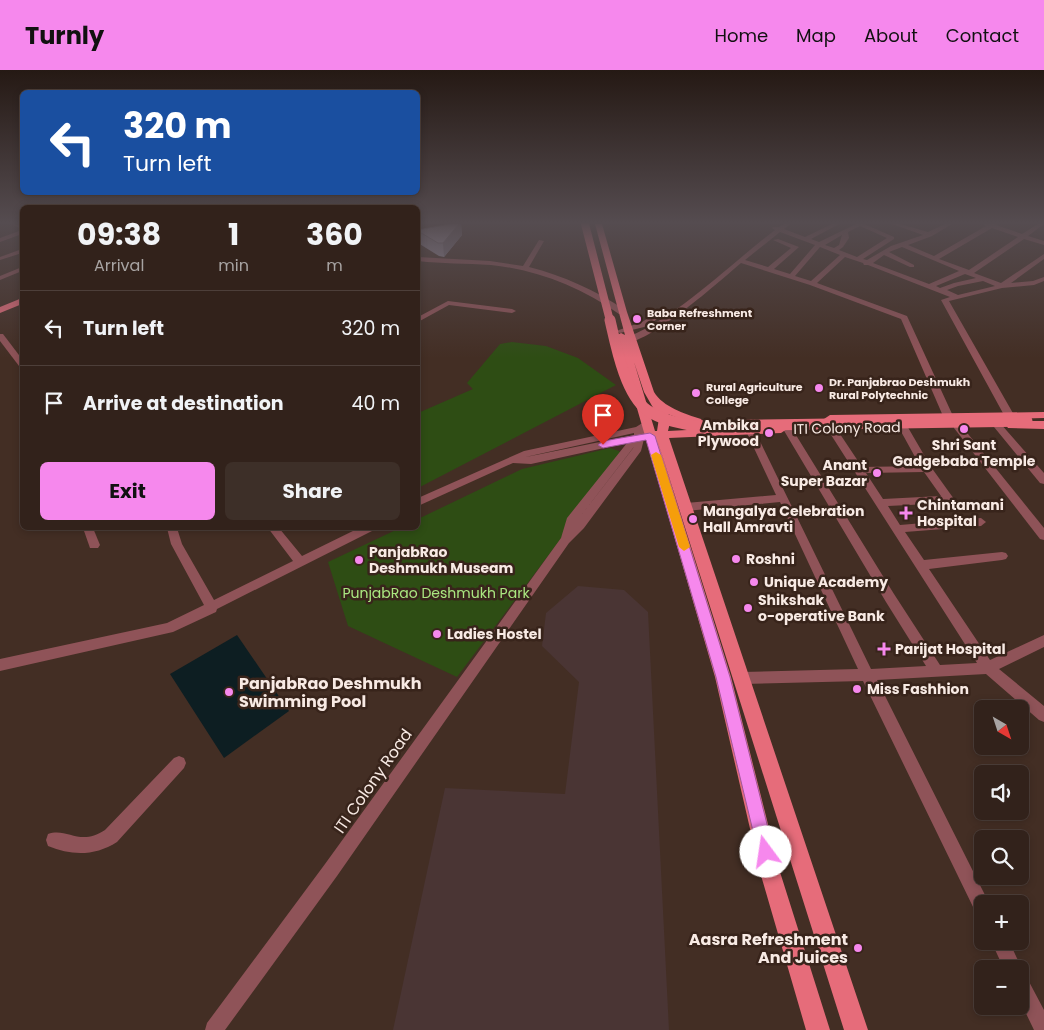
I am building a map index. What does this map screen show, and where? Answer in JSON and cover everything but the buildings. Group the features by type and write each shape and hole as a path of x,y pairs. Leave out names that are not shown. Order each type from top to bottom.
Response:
{"main road":[{"path":"600,269 614,308 649,392 662,406 677,415 697,422"},
{"path":"603,269 614,308"},
{"path":"607,269 632,390 641,405 649,412 675,422 695,426 1027,421 1044,423"},
{"path":"2,307 20,301"},
{"path":"626,336 649,431 684,515 742,678 856,1030"},
{"path":"649,392 649,431"},
{"path":"649,431 697,422 948,416 1009,415 1044,423"},
{"name":"ITI Colony Road","path":"649,431 751,431 831,427 1044,423"},
{"path":"684,515 770,872 818,1030"}],"street":[{"path":"492,269 564,285 614,308"},
{"path":"525,269 555,277 594,293 614,308"},
{"path":"626,336 699,296 726,269"},
{"path":"722,272 728,269"},
{"path":"765,269 904,318 948,416"},
{"path":"791,277 798,269"},
{"path":"812,284 828,269"},
{"path":"879,269 958,297"},
{"path":"904,278 912,269"},
{"path":"956,269 1002,286"},
{"path":"928,287 971,269"},
{"path":"1002,286 1026,269"},
{"path":"0,278 20,271"},
{"path":"939,291 956,284 983,279"},
{"path":"1009,415 945,300 1002,286 1034,283 1044,279"},
{"path":"420,319 448,304 512,311"},
{"path":"0,336 20,361"},
{"path":"997,425 1044,480"},
{"path":"880,503 949,499 927,469 903,426"},
{"path":"957,426 1044,536"},
{"path":"831,427 988,668 1044,715"},
{"path":"788,429 890,598 937,671"},
{"path":"420,501 510,460 531,461 649,431"},
{"name":"ITI Colony Road","path":"214,1030 565,540 580,525 638,449 649,431"},
{"path":"751,431 867,675 976,895"},
{"path":"860,470 927,469"},
{"path":"684,515 784,498"},
{"path":"896,529 981,522"},
{"path":"89,530 94,544"},
{"path":"173,530 177,544 212,608"},
{"path":"275,530 301,563"},
{"path":"0,665 169,628 364,530"},
{"path":"920,566 1002,556"},
{"path":"742,678 867,675 988,668 1044,641"},
{"path":"54,840 88,847 100,844 112,836 179,763"},
{"path":"1029,1000 1044,1030"}],"shaded area":[{"path":"578,586 624,590 648,612 669,1030 393,1030 445,788 565,794 579,682 542,646 546,613"},
{"name":"PanjabRao Deshmukh Swimming Pool","path":"237,635 289,711 224,758 170,674"}],"green space":[{"path":"512,342 546,346 578,358 616,385 420,487 420,412 473,389 467,383 500,344"},
{"name":"PunjabRao Deshmukh Park","path":"610,448 619,451 623,456 457,677 348,626 328,562 396,530 420,530 420,518 522,469"}],"slow traffic":[{"path":"656,455 684,547"}],"place":[{"name":"Baba Refreshment Corner","path":"637,319"},
{"name":"Dr. Panjabrao Deshmukh Rural Polytechnic","path":"819,388"},
{"name":"Rural Agriculture College","path":"696,393"},
{"name":"Shri Sant Gadgebaba Temple","path":"964,429"},
{"name":"Ambika Plywood","path":"769,433"},
{"name":"Anant Super Bazar","path":"877,473"},
{"name":"Chintamani Hospital","path":"906,513"},
{"name":"Mangalya Celebration Hall Amravti","path":"693,519"},
{"name":"Roshni","path":"736,559"},
{"name":"PanjabRao Deshmukh Museam","path":"359,560"},
{"name":"Unique Academy","path":"754,582"},
{"name":"Shikshak o-operative Bank","path":"748,608"},
{"name":"Ladies Hostel","path":"437,634"},
{"name":"Parijat Hospital","path":"884,649"},
{"name":"Miss Fashhion","path":"857,689"},
{"name":"PanjabRao Deshmukh Swimming Pool","path":"229,692"},
{"name":"Aasra Refreshment And Juices","path":"858,948"}],"route":[{"path":"603,445 650,436 723,677 766,852"}]}
